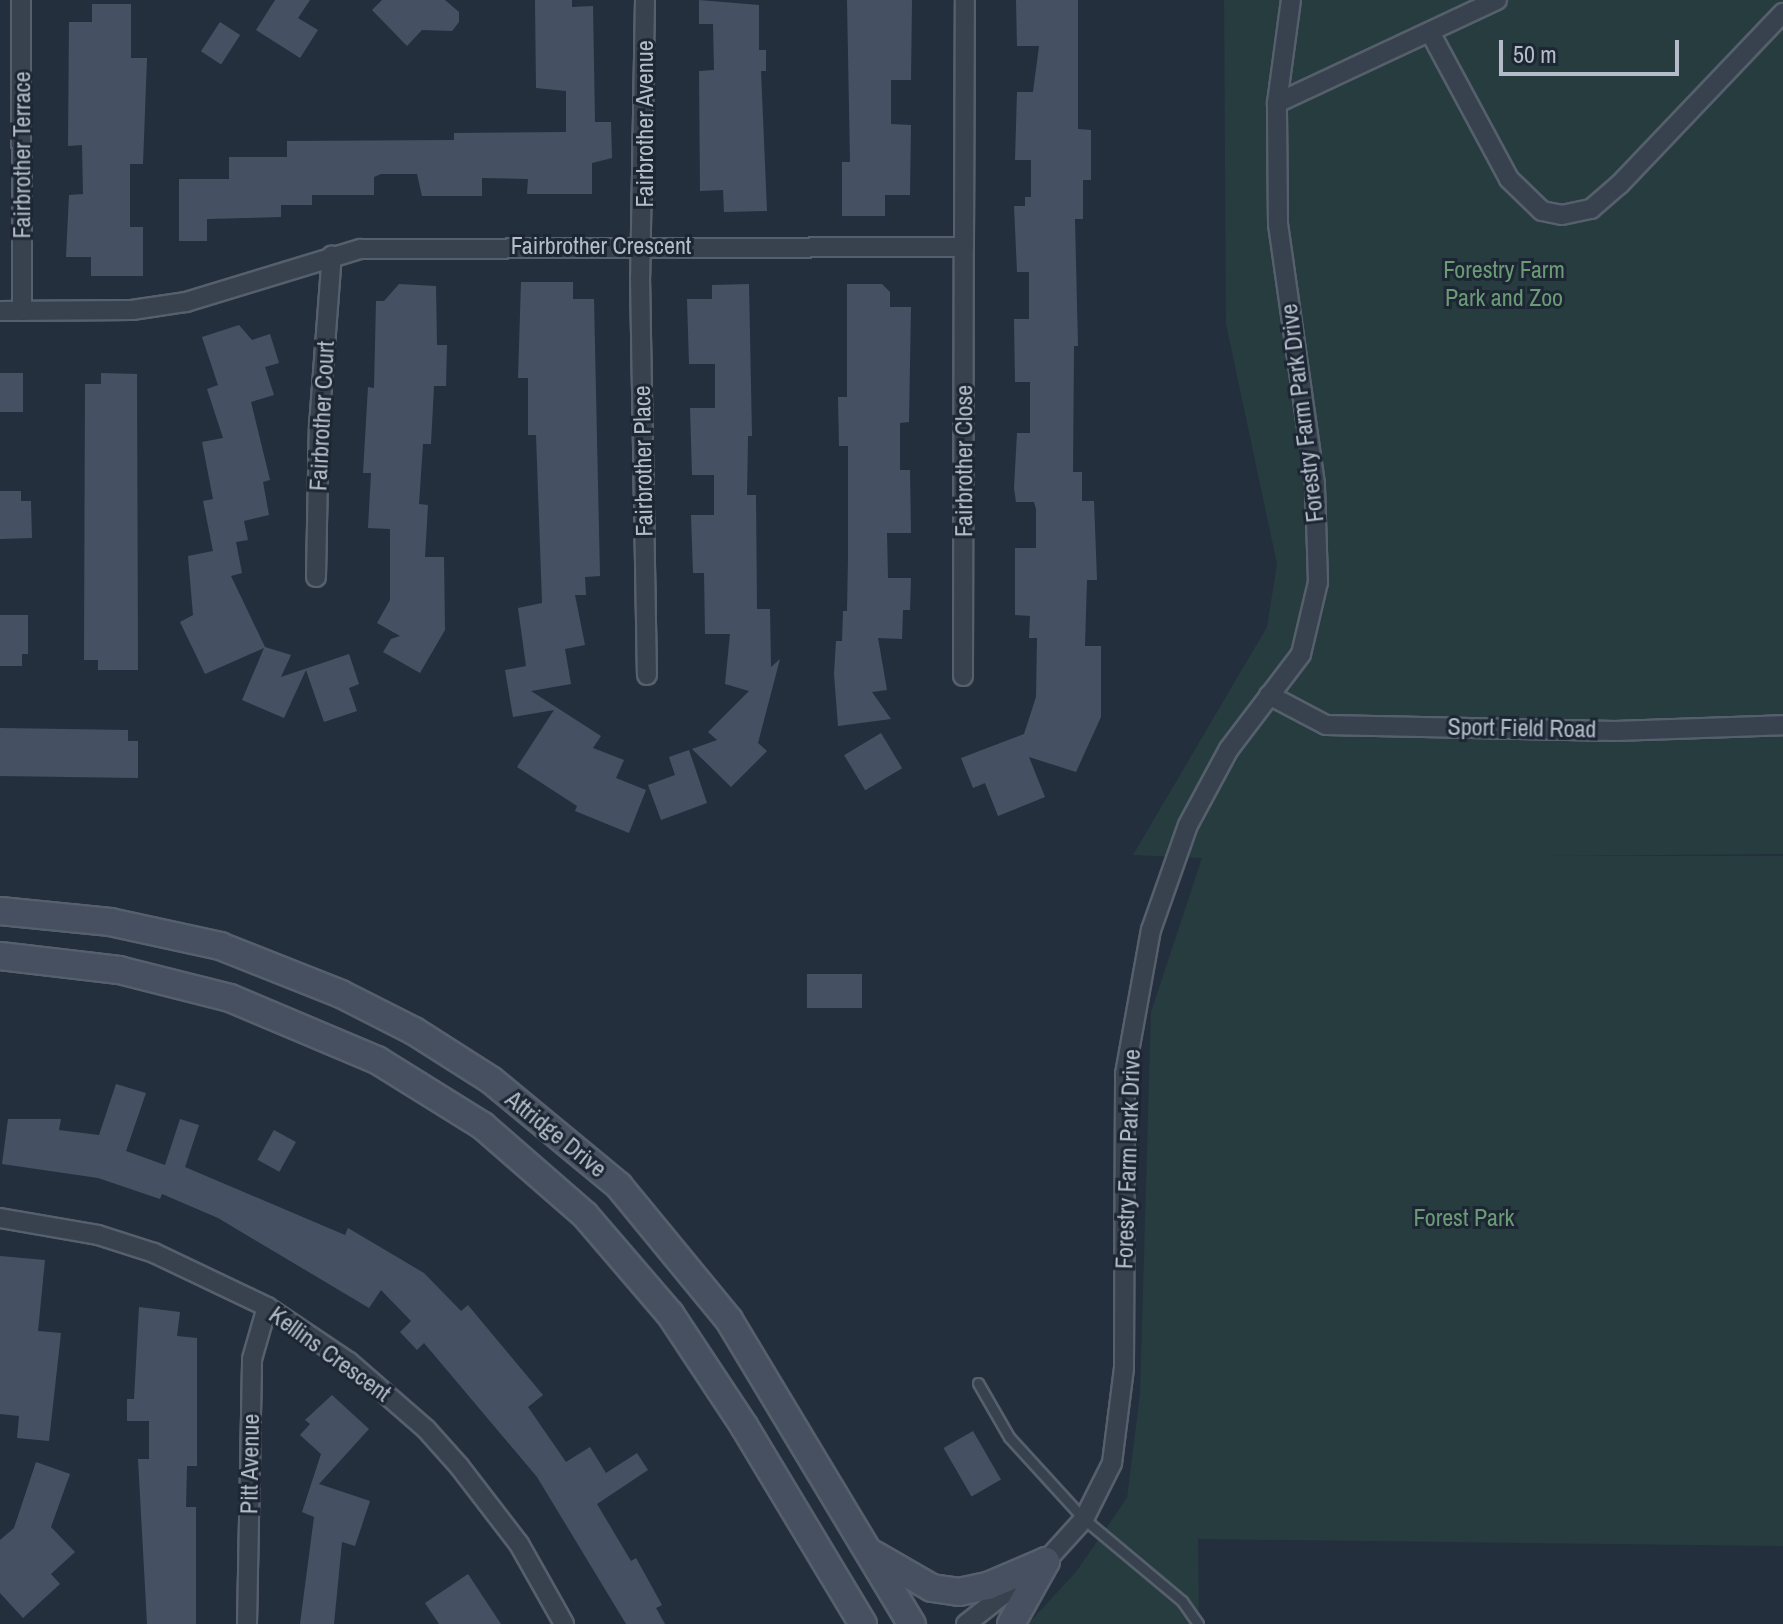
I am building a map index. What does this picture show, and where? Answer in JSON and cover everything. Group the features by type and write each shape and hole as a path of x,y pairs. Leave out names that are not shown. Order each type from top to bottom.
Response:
{"main road":[{"name":"Attridge Drive","path":"0,911 110,922 220,946 341,994 414,1031 491,1080 619,1186 729,1320 912,1624"},
{"name":"Attridge Drive","path":"0,956 119,970 230,998 300,1024 377,1060 483,1126 585,1215 670,1314 744,1426 863,1624"},
{"path":"871,1553 932,1588 959,1592 988,1586 1046,1561"},
{"path":"1011,1624 1046,1561"}],"street":[{"name":"Fairbrother Terrace","path":"21,0 22,311"},
{"name":"Fairbrother Avenue","path":"643,247 645,0"},
{"path":"964,247 965,0"},
{"name":"Forestry Farm Park Drive","path":"966,1624 1046,1561 1084,1519 1112,1463 1124,1368 1125,1074 1141,977 1188,825 1229,749 1301,654 1318,582 1315,484 1278,225 1277,103 1291,0"},
{"path":"1277,103 1431,34 1497,0"},
{"path":"1431,34 1509,179 1542,211 1562,215 1591,209 1619,185 1783,13"},
{"name":"Fairbrother Place","path":"643,247 647,675"},
{"name":"Fairbrother Crescent","path":"0,311 132,310 186,302 332,255 381,248 964,247"},
{"name":"Fairbrother Close","path":"963,676 964,247"},
{"name":"Fairbrother Court","path":"316,577 318,437 332,255"},
{"name":"Sport Field Road","path":"1269,695 1326,725 1615,731 1783,725"},
{"name":"Kellins Crescent","path":"0,1218 98,1235 154,1253 267,1307 349,1362 426,1429 519,1544 564,1624"},
{"name":"Pitt Avenue","path":"247,1624 252,1359 267,1307"}],"lane":[{"path":"978,1383 1009,1437 1084,1519 1182,1601 1198,1624"}],"green space":[{"path":"1224,0 1783,0 1783,854 1544,856 1783,856 1783,1546 1198,1539 1199,1624 1028,1624 1076,1572 1127,1498 1140,1394 1151,1012 1202,858 1133,855 1267,627 1277,564 1226,324"}],"building":[{"path":"275,0 310,0 298,18 318,30 300,58 256,30"},
{"path":"382,0 445,0 459,12 459,22 452,31 422,30 407,46 372,10"},
{"path":"535,0 572,0 572,7 593,6 595,122 611,122 612,158 592,163 592,194 527,194 528,179 482,178 482,196 422,196 417,174 381,174 374,177 374,195 312,195 312,205 281,205 281,217 207,219 207,241 179,241 179,179 229,179 229,157 287,157 287,141 454,140 454,133 566,132 566,91 536,88"},
{"path":"699,0 759,5 759,50 766,50 766,71 761,71 767,211 724,212 723,190 700,191 699,71 714,70 713,24 699,24"},
{"path":"847,0 912,0 911,80 891,80 891,124 911,125 910,195 885,195 885,216 842,216 842,162 850,162"},
{"path":"1016,0 1078,0 1078,129 1091,130 1091,180 1083,180 1083,219 1075,219 1078,346 1074,346 1073,472 1082,472 1082,501 1094,501 1097,580 1087,580 1085,646 1101,646 1101,717 1076,772 1029,757 1045,797 998,816 985,783 973,788 961,758 1024,734 1036,697 1037,638 1029,638 1030,616 1015,615 1015,548 1036,548 1036,509 1034,502 1016,502 1014,488 1017,433 1030,433 1030,382 1015,382 1014,319 1029,319 1029,272 1017,272 1014,206 1025,206 1025,197 1031,197 1031,160 1015,160 1017,92 1033,92 1039,46 1017,46"},
{"path":"92,4 131,4 131,58 147,58 143,164 130,164 130,227 143,227 143,276 91,276 91,257 66,257 69,195 83,194 82,145 68,146 69,22 92,22"},
{"path":"220,22 240,35 221,64 201,51"},
{"path":"521,282 573,282 573,299 594,299 600,576 585,577 586,595 575,595 585,645 565,649 571,684 531,691 601,736 593,748 624,760 616,778 646,790 629,833 575,811 577,806 517,767 554,710 513,717 505,670 526,666 518,608 542,603 536,435 528,435 528,378 518,378"},
{"path":"399,284 436,286 437,345 447,345 446,386 434,386 431,444 423,444 419,504 428,505 425,557 444,557 445,630 420,673 383,652 391,639 400,636 377,623 390,600 390,529 368,528 371,473 363,473 368,387 374,388 376,301 384,301"},
{"path":"749,284 752,436 748,436 747,495 756,495 757,609 770,609 771,667 780,659 758,743 767,751 731,787 692,749 717,740 708,732 749,691 725,684 730,634 705,634 704,573 693,573 691,515 714,515 714,475 692,475 690,408 715,408 715,364 689,364 687,299 712,299 712,285"},
{"path":"847,284 882,284 890,292 890,307 911,307 909,422 900,423 900,470 910,470 911,533 887,533 888,578 911,578 910,610 903,610 902,639 878,638 887,690 872,692 891,719 838,726 834,674 836,641 842,641 843,611 847,611 848,446 839,446 838,397 847,397"},
{"path":"239,325 252,340 270,334 279,363 265,367 274,395 251,402 270,480 263,482 269,515 244,521 248,540 236,542 242,573 231,576 265,647 291,655 281,677 349,654 359,684 349,688 357,711 324,722 306,670 284,718 242,700 264,648 205,674 180,622 193,615 188,556 213,551 203,501 213,499 202,442 223,438 207,389 218,385 202,337"},
{"path":"0,373 23,373 23,412 0,412"},
{"path":"101,373 137,374 138,670 98,670 98,660 84,660 85,384 101,384"},
{"path":"0,491 21,491 21,501 31,501 32,538 0,539"},
{"path":"0,615 28,615 28,654 22,654 22,666 0,666"},
{"path":"0,728 128,730 128,741 138,741 138,778 0,776"},
{"path":"881,733 902,768 865,790 844,755"},
{"path":"689,750 707,803 661,820 648,785 675,775 669,757"},
{"path":"807,974 862,974 862,1008 807,1008"},
{"path":"116,1084 146,1093 126,1151 165,1165 180,1119 199,1125 185,1167 345,1235 348,1228 424,1273 461,1311 468,1305 543,1395 528,1407 566,1462 590,1447 606,1473 637,1453 648,1470 597,1504 631,1561 636,1558 662,1605 656,1608 665,1624 626,1624 537,1477 424,1343 417,1350 400,1332 411,1321 381,1290 369,1308 218,1218 162,1194 160,1199 98,1178 2,1164 8,1119 61,1119 59,1130 99,1135"},
{"path":"274,1130 296,1142 279,1172 258,1160"},
{"path":"0,1256 45,1260 38,1331 61,1333 49,1441 17,1438 19,1416 0,1414"},
{"path":"139,1307 180,1312 177,1336 197,1338 197,1466 187,1466 186,1507 196,1507 196,1624 147,1624 138,1459 149,1459 149,1421 127,1421 127,1399 134,1399"},
{"path":"332,1395 369,1429 319,1484 370,1501 355,1546 342,1542 334,1624 300,1624 314,1517 302,1512 321,1454 300,1435 310,1424 305,1420"},
{"path":"973,1431 1001,1479 972,1496 944,1448"},
{"path":"36,1462 70,1474 51,1527 75,1552 51,1574 60,1584 23,1618 0,1593 0,1540 14,1528"},
{"path":"468,1574 501,1624 439,1624 425,1603"}],"park label":[{"name":"Forestry Farm Park and Zoo","path":"1504,284"},
{"name":"Forest Park","path":"1464,1218"}]}
